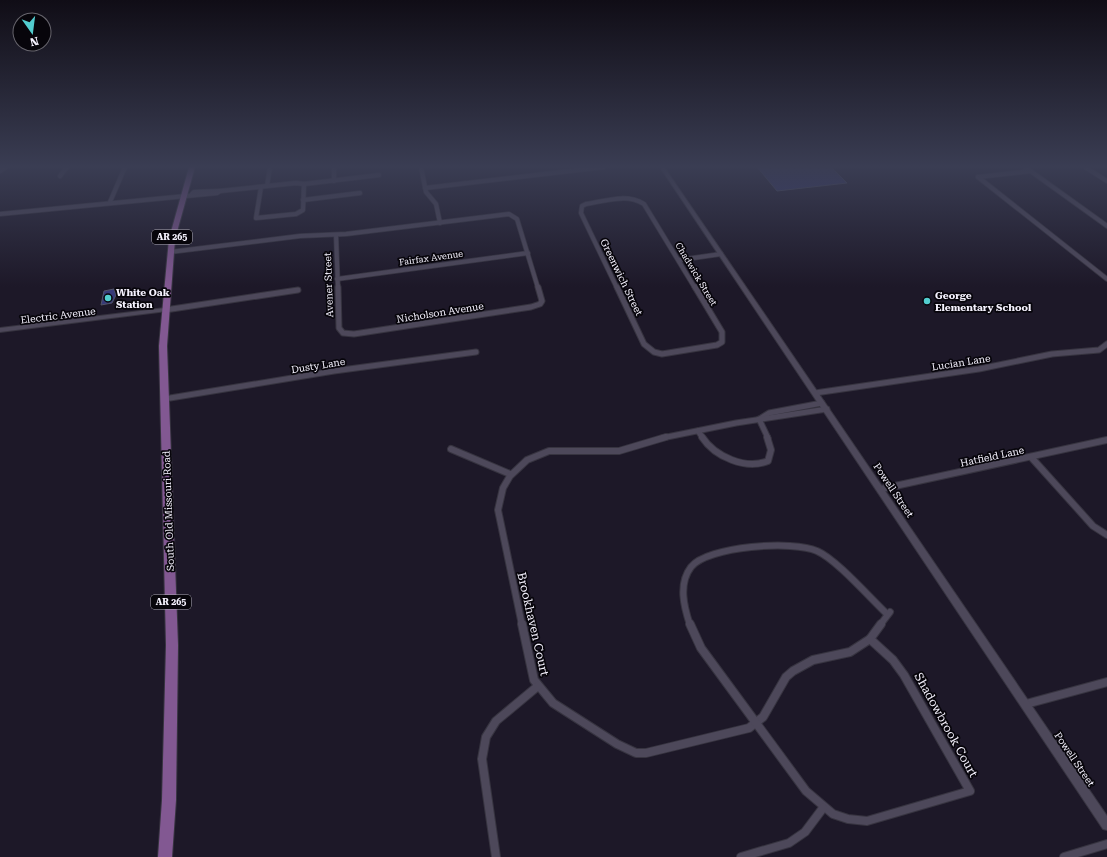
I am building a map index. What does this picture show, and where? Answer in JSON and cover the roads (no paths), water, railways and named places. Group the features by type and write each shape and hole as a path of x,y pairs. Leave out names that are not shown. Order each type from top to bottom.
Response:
{"main road":[{"name":"South Old Missouri Road","path":"165,857 169,800 172,645 162,346 170,252 181,207"}],"street":[{"path":"0,214 64,207"},
{"path":"259,207 257,219 300,213 303,210 303,207"},
{"path":"437,207 440,222"},
{"name":"Greenwich Street","path":"582,207 581,212 644,344 654,352 671,354 710,347 722,342"},
{"name":"Chadwick Street","path":"646,207 722,332 722,342"},
{"name":"Powell Street","path":"689,207 1107,825"},
{"path":"1015,207 1107,279"},
{"path":"1080,207 1107,226"},
{"path":"170,252 300,236 336,235 505,214 513,215 517,219 528,253"},
{"name":"Avener Street","path":"336,235 339,328 342,333"},
{"name":"Fairfax Avenue","path":"337,279 528,253"},
{"name":"Nicholson Avenue","path":"342,333 354,334 531,308 540,304 541,297 528,253"},
{"path":"679,260 721,254"},
{"path":"165,310 298,290"},
{"name":"Electric Avenue","path":"0,330 165,310"},
{"name":"Lucian Lane","path":"815,393 860,385 885,384 979,369 1052,354 1099,350 1107,344"},
{"name":"Dusty Lane","path":"164,399 334,372 476,352"},
{"name":"Brookhaven Court","path":"824,406 670,436 640,447 617,451 601,452 572,449 550,451 527,460 510,474 501,491 498,510 531,671 538,686 553,703 617,744 636,753 659,750 738,732 749,728 756,723 770,707 786,677 793,671 813,660 850,652 870,639 889,613"},
{"path":"698,430 707,444 716,452 745,464 757,465 768,461 772,451 772,447 759,419"},
{"name":"Hatfield Lane","path":"881,489 1107,440"},
{"path":"451,449 510,474"},
{"path":"1031,456 1093,526 1107,536"},
{"name":"Shadowbrook Court","path":"870,639 893,660 904,675 970,791 867,821 855,821 837,816 822,808 806,791 701,648 694,634 686,609 684,585 687,572 695,562 712,554 778,544 812,548 820,551 834,561 889,613"},
{"path":"1026,704 1107,682"},
{"path":"496,857 482,759 486,737 496,721 538,686"},
{"path":"741,857 789,843 805,832 822,808"},
{"path":"1064,857 1107,844"}],"place":[{"name":"White Oak Station","path":"108,298"},
{"name":"George Elementary School","path":"927,301"}]}
